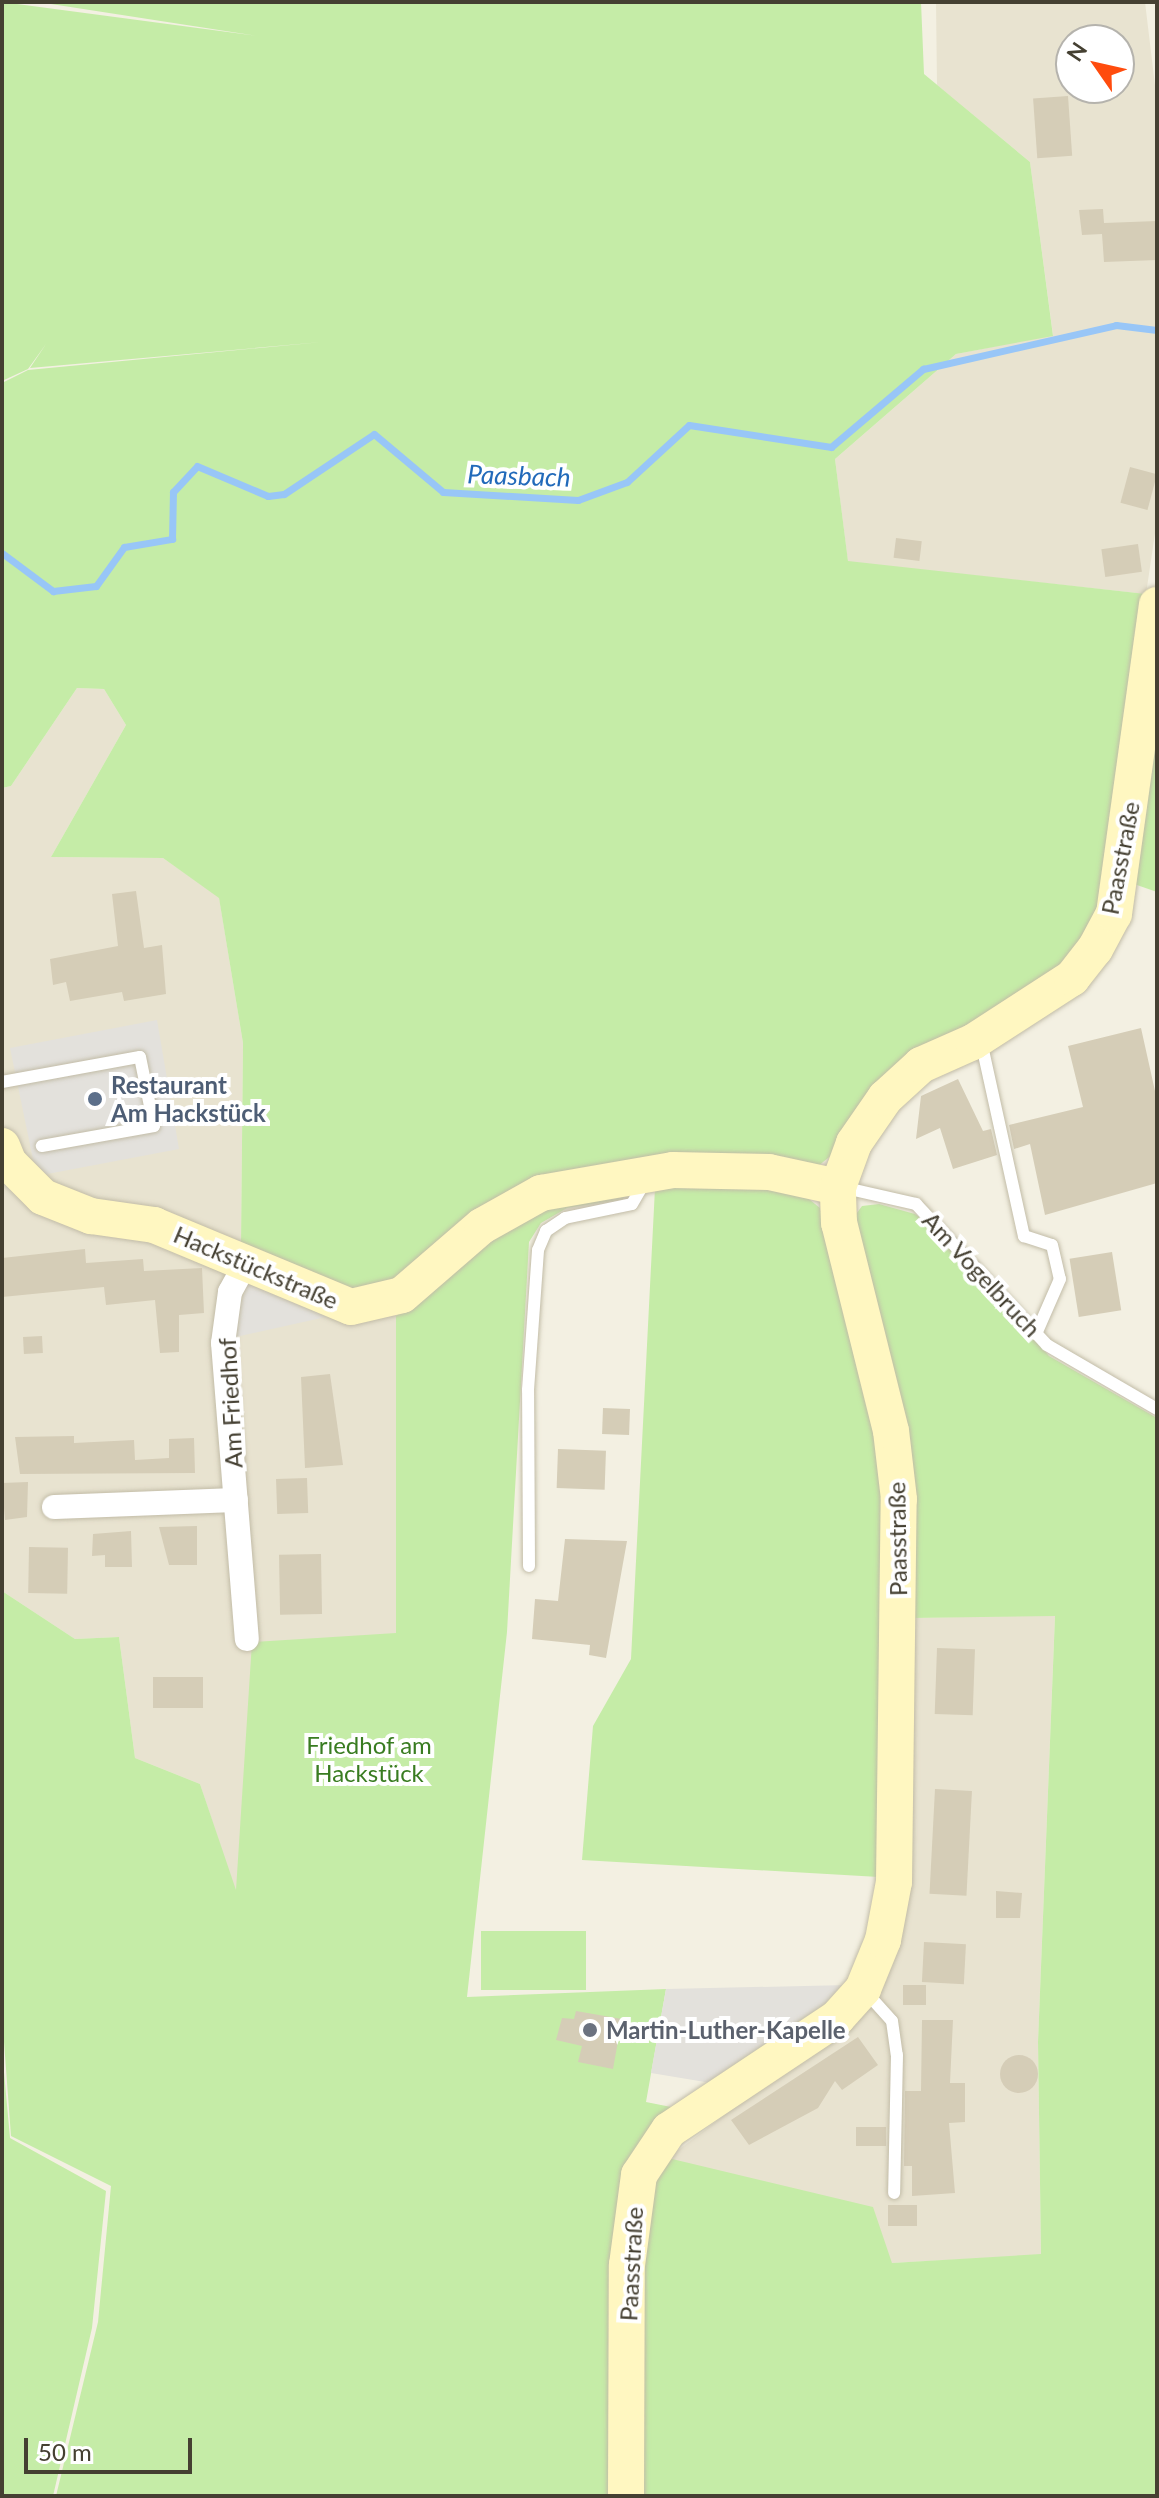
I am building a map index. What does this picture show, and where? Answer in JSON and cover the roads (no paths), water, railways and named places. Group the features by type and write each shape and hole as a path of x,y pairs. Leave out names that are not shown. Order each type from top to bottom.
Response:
{"street":[{"name":"Paasstraße","path":"626,2496 627,2265 639,2175 669,2130 837,2018 863,1989 883,1940 894,1882 899,1499 888,1418 839,1223 838,1187 854,1143 885,1098 921,1065 980,1038 1072,978 1114,914 1157,605"},
{"name":"Hackstückstraße","path":"2,1146 43,1197 91,1216 154,1225 246,1263 332,1304 378,1305 402,1295 482,1226 541,1193 648,1175 769,1172 838,1187"},
{"name":"Am Friedhof","path":"246,1263 230,1292 223,1343 247,1639"},
{"name":"Am Friedhof","path":"54,1507 236,1500"}],"lane":[{"path":"980,1038 1024,1236 1052,1245 1060,1279 1036,1334"},
{"path":"2,1082 140,1057 154,1126 42,1146"},
{"path":"529,1566 528,1390 538,1250 546,1231 565,1218 632,1204 648,1175"},
{"name":"Am Vogelbruch","path":"838,1187 916,1204 1036,1334 1084,1371 1157,1409"},
{"path":"863,1989 892,2021 897,2055 894,2193"}],"waterway":[{"name":"Paasbach","path":"2,553 53,591 96,586 124,547 172,539 173,492 197,466 268,496 284,494 374,434 443,492 578,500 627,482 689,425 831,447 923,369 1116,325 1157,330"}],"place":[{"name":"Restaurant Am Hackstück","path":"95,1099"},
{"name":"Martin-Luther-Kapelle","path":"590,2030"}],"park label":[{"name":"Friedhof am Hackstück","path":"369,1759"}]}
